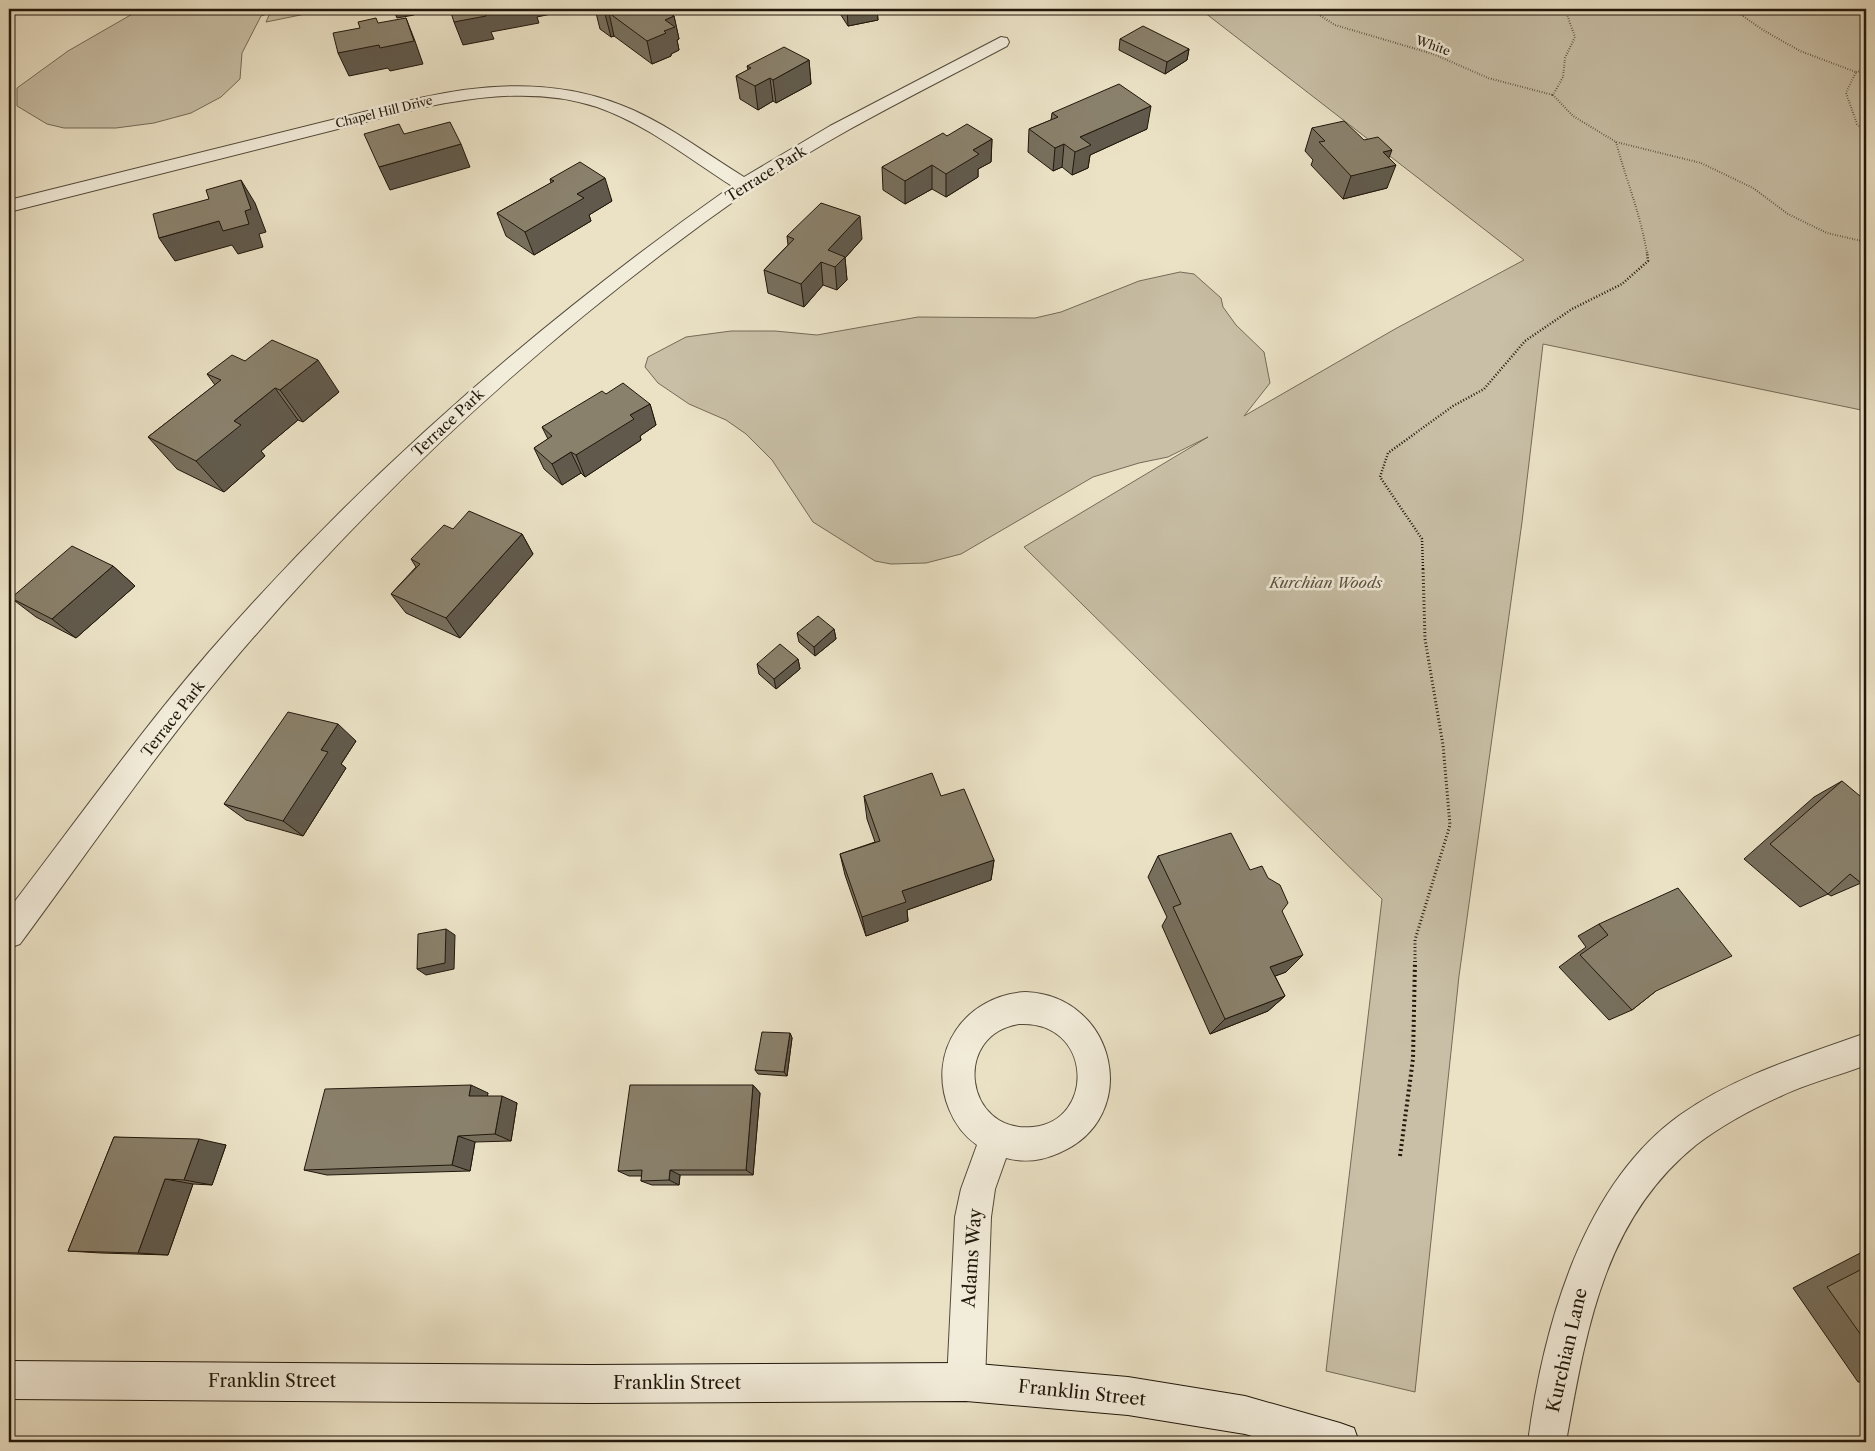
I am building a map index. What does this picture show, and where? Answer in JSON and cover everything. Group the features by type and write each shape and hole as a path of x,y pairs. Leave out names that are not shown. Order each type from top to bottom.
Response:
{"street":[{"name":"Terrace Park","path":"9,933 225,652 301,567 373,494 498,376 661,245 745,186 848,123 1001,42"},
{"name":"Chapel Hill Drive","path":"9,206 427,101 462,94 503,91 561,94 613,107 642,121 745,186"},
{"path":"1016,1007 1041,1009 1064,1021 1074,1029 1089,1053 1093,1066 1093,1079 1089,1106 1073,1129 1063,1137 1051,1142 1038,1146 1024,1146 1011,1144 998,1138 976,1120 963,1096 960,1069 966,1043 982,1022 997,1012 1016,1007"},
{"name":"Kurchian Lane","path":"1547,1442 1568,1331 1584,1279 1607,1226 1646,1172 1682,1135 1721,1110 1768,1084 1866,1049"},
{"name":"Adams Way","path":"966,1382 973,1217 978,1189 998,1138"},
{"name":"Franklin Street","path":"9,1380 580,1384 966,1382 1128,1396 1245,1415 1340,1442"}],"path":[{"name":"White","path":"1310,9 1335,25 1433,54 1488,78 1553,95"},
{"path":"1565,9 1575,37 1565,58 1564,77 1553,95 1573,116 1616,142 1701,162 1753,188 1788,214 1827,233 1866,242"},
{"path":"1733,9 1763,30 1800,51 1856,72 1866,70"},
{"path":"1856,72 1846,93 1857,124 1866,132"},
{"path":"1400,1156 1413,1059 1415,940 1450,825 1443,745 1425,639 1422,540 1380,477 1388,453 1453,406 1484,389 1525,341 1572,309 1622,284 1648,262 1642,224 1616,142"}],"green space":[{"path":"141,9 330,9 266,22 270,13 261,16 242,53 240,79 221,97 191,113 154,123 116,128 64,128 47,124 17,106 17,88 68,51"},
{"name":"Kurchian Woods","path":"1200,9 1866,9 1866,411 1543,344 1522,522 1459,976 1415,1392 1326,1371 1382,899 1024,547 1208,437 1168,457 1139,463 1093,477 961,554 926,563 891,564 875,561 813,522 772,460 746,434 726,420 689,404 658,383 645,367 648,357 686,337 731,331 775,331 817,335 918,317 1035,318 1061,312 1139,281 1180,272 1194,274 1221,298 1223,307 1236,325 1264,352 1270,383 1244,416 1395,329 1524,260"}],"building":[{"path":"455,9 483,9 486,16 454,22 451,13 456,12"},
{"path":"598,9 663,9 674,16 665,20 675,27 647,41 609,13 605,14"},
{"path":"376,18 378,23 406,18 414,41 380,48 379,45 338,53 333,33 360,28 358,22"},
{"path":"1143,26 1189,49 1167,62 1120,39"},
{"path":"784,47 809,60 773,80 770,78 755,86 736,76 751,68 747,66"},
{"path":"1119,84 1151,106 1080,137 1091,145 1075,152 1064,144 1055,148 1029,129 1058,117 1052,113"},
{"path":"1344,121 1364,140 1378,137 1392,150 1383,152 1396,165 1351,176 1319,142 1325,141 1312,128"},
{"path":"450,122 461,144 379,167 364,134 399,124 404,134"},
{"path":"967,124 992,139 973,150 979,154 946,174 932,165 905,181 882,167 943,133 947,136"},
{"path":"580,162 605,178 577,194 584,198 525,232 497,213 554,181 550,179"},
{"path":"241,180 251,209 245,211 249,224 223,231 219,221 159,238 153,214 209,199 206,190"},
{"path":"821,203 860,216 828,250 845,257 835,267 821,262 801,284 764,270 794,239 787,236"},
{"path":"272,340 318,360 280,390 275,388 234,421 241,425 196,461 148,437 221,380 207,374 232,355 245,361"},
{"path":"623,383 650,404 630,415 634,419 576,455 571,452 552,464 534,448 552,436 542,427 602,391 606,394"},
{"path":"469,511 522,534 446,618 391,594 420,564 411,559 444,525 453,529"},
{"path":"72,546 113,566 52,619 11,598"},
{"path":"818,616 834,629 814,647 797,633"},
{"path":"780,644 798,659 774,679 757,664"},
{"path":"288,712 338,724 321,750 328,752 283,821 224,804"},
{"path":"932,773 941,796 964,789 994,860 902,891 906,902 862,917 840,854 880,841 864,796"},
{"path":"1842,781 1866,801 1866,878 1861,883 1850,874 1828,894 1770,844"},
{"path":"1231,833 1250,870 1262,866 1268,878 1280,885 1288,903 1282,911 1303,955 1270,967 1285,996 1225,1019 1173,907 1181,904 1158,856"},
{"path":"1678,888 1732,956 1656,991 1632,1010 1580,955 1608,935 1599,924"},
{"path":"446,929 445,963 417,969 418,934"},
{"path":"762,1032 790,1033 784,1072 755,1070"},
{"path":"471,1085 469,1096 502,1096 495,1134 458,1136 452,1165 304,1170 325,1089"},
{"path":"630,1085 753,1085 746,1170 670,1170 669,1180 641,1181 642,1170 618,1171"},
{"path":"114,1137 199,1139 184,1180 165,1179 138,1253 68,1251"},
{"path":"1866,1267 1866,1342 1827,1287"}]}
